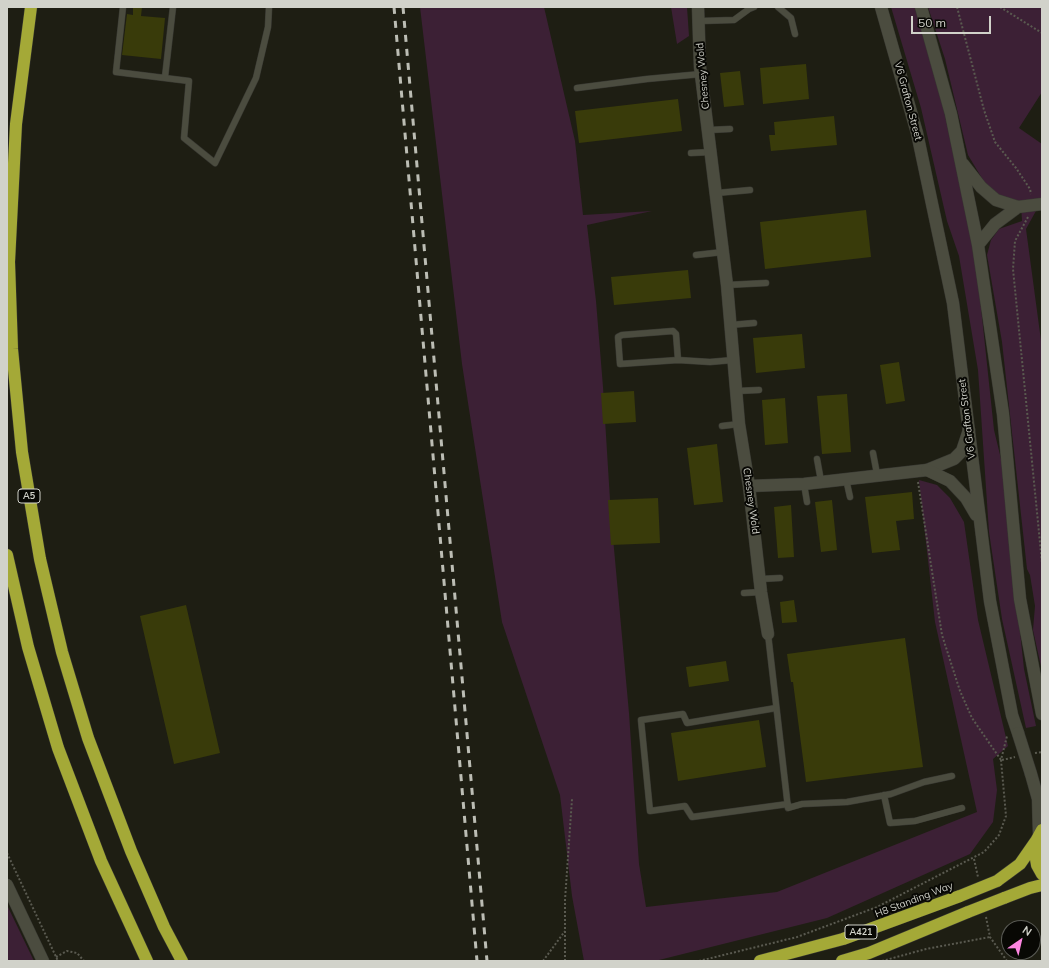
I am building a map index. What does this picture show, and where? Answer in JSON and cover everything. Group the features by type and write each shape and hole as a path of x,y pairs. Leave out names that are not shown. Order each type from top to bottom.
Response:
{"highway":[{"name":"A5","path":"31,7 16,124 9,262 12,349 22,452 40,559 62,652 88,738 131,851 164,927 182,961"},
{"path":"7,555 28,647 58,748 101,861 147,961"},
{"path":"1039,835 1034,853 1042,874"},
{"name":"H8 Standing Way","path":"760,961 843,939 997,882 1020,864 1039,835"},
{"name":"A421","path":"842,961 869,953 968,912 1030,888 1042,885"}],"street":[{"name":"Chesney Wold","path":"698,7 702,74 727,285 739,424 750,486 761,579 761,592 768,634"},
{"name":"V6 Grafton Street","path":"881,7 917,133 953,303 990,601 1012,715 1038,799 1039,835"},
{"path":"921,7 951,114 978,245 1003,414 1020,599 1042,714"},
{"path":"961,161 989,194 1002,202 1018,207 1038,205"},
{"path":"978,245 995,224 1018,207"},
{"path":"750,486 804,484 877,474 921,470 954,459 962,451 969,430"},
{"path":"921,470 950,481 966,498 979,520"},
{"path":"7,885 43,961"}],"lane":[{"path":"123,7 116,72 189,80 184,138 215,163 256,78 266,43 269,7"},
{"path":"165,78 173,7"},
{"path":"700,21 724,22 734,20 749,8 754,7"},
{"path":"778,7 791,18 795,34"},
{"path":"577,88 702,74"},
{"path":"709,130 730,129"},
{"path":"691,153 711,152"},
{"path":"717,193 750,190"},
{"path":"696,255 723,252"},
{"path":"727,285 766,283"},
{"path":"730,325 754,323"},
{"path":"678,360 676,334 673,331 622,335 618,337 620,364 678,360 710,362 733,360"},
{"path":"737,391 759,390"},
{"path":"722,426 739,424"},
{"path":"873,453 877,474"},
{"path":"817,459 821,481"},
{"path":"846,479 850,497"},
{"path":"804,484 807,502"},
{"path":"761,579 780,578"},
{"path":"744,594 761,592"},
{"path":"768,634 788,808 802,804 847,802 884,795 924,782 952,776"},
{"path":"776,708 687,723 683,714 641,720 650,811 685,806 692,817 788,804"},
{"path":"884,795 890,823 915,822 962,808"}],"path":[{"path":"958,7 984,110 995,142 1030,189 1038,205 1015,241 1013,269 1042,563"},
{"path":"1000,7 1042,33"},
{"path":"699,961 797,937 877,907 948,869 974,859 984,852 999,835 1006,816 1001,760 972,718 960,691 942,635 921,470"},
{"path":"566,961 565,900 572,799"},
{"path":"7,853 58,961"},
{"path":"543,961 565,930"},
{"path":"882,961 926,949 990,937"},
{"path":"56,957 67,951 78,953 84,961"}],"shaded area":[{"path":"420,7 544,7 575,141 583,215 652,211 587,225 596,301 603,387 611,516 629,713 639,864 646,907 777,892 977,812 935,622 919,480 937,485 950,498 964,522 978,620 1008,746 993,759 997,790 993,822 970,854 827,918 655,961 584,961 572,896 560,795 502,622 462,364"},
{"path":"671,7 687,7 689,36 677,44"},
{"path":"891,7 915,7 941,97 977,270 994,430 1002,463 1024,669 1036,726 1026,728 1002,619 989,532 978,370 959,256 947,221 921,108"},
{"path":"928,7 1042,7 1042,92 1019,128 1042,144 1042,200 1026,229 1042,348 1042,671 1033,630 1035,606 1030,575 1027,569 1002,342 987,255 991,240 999,229 1022,221 1021,204 997,197 986,185 968,155 945,59"},
{"path":"7,905 34,961 7,961"}],"building":[{"path":"133,7 142,7 141,16 165,18 161,59 122,55 127,14 133,15"},
{"path":"806,64 809,99 763,104 760,68"},
{"path":"740,71 744,105 724,107 720,73"},
{"path":"678,99 682,131 579,143 575,111"},
{"path":"834,116 837,145 771,151 769,135 775,135 774,122"},
{"path":"866,210 871,257 765,269 760,222"},
{"path":"688,270 691,298 614,305 611,277"},
{"path":"802,334 805,368 756,373 753,338"},
{"path":"899,362 905,401 886,404 880,365"},
{"path":"634,391 636,422 603,424 601,393"},
{"path":"847,394 851,452 822,454 817,396"},
{"path":"785,398 788,443 765,445 762,400"},
{"path":"717,444 723,502 694,505 687,448"},
{"path":"912,492 914,519 896,521 900,550 872,553 865,497"},
{"path":"658,498 660,543 611,545 608,500"},
{"path":"832,500 837,550 821,552 815,502"},
{"path":"791,505 794,557 778,558 774,507"},
{"path":"794,600 797,622 782,623 780,602"},
{"path":"186,605 220,753 174,764 140,616"},
{"path":"905,638 923,767 806,782 793,682 791,682 787,654"},
{"path":"726,661 729,681 689,687 686,667"},
{"path":"759,720 766,767 678,781 671,733"}],"railway":[{"path":"394,7 477,961"},
{"path":"403,7 487,961"}]}
